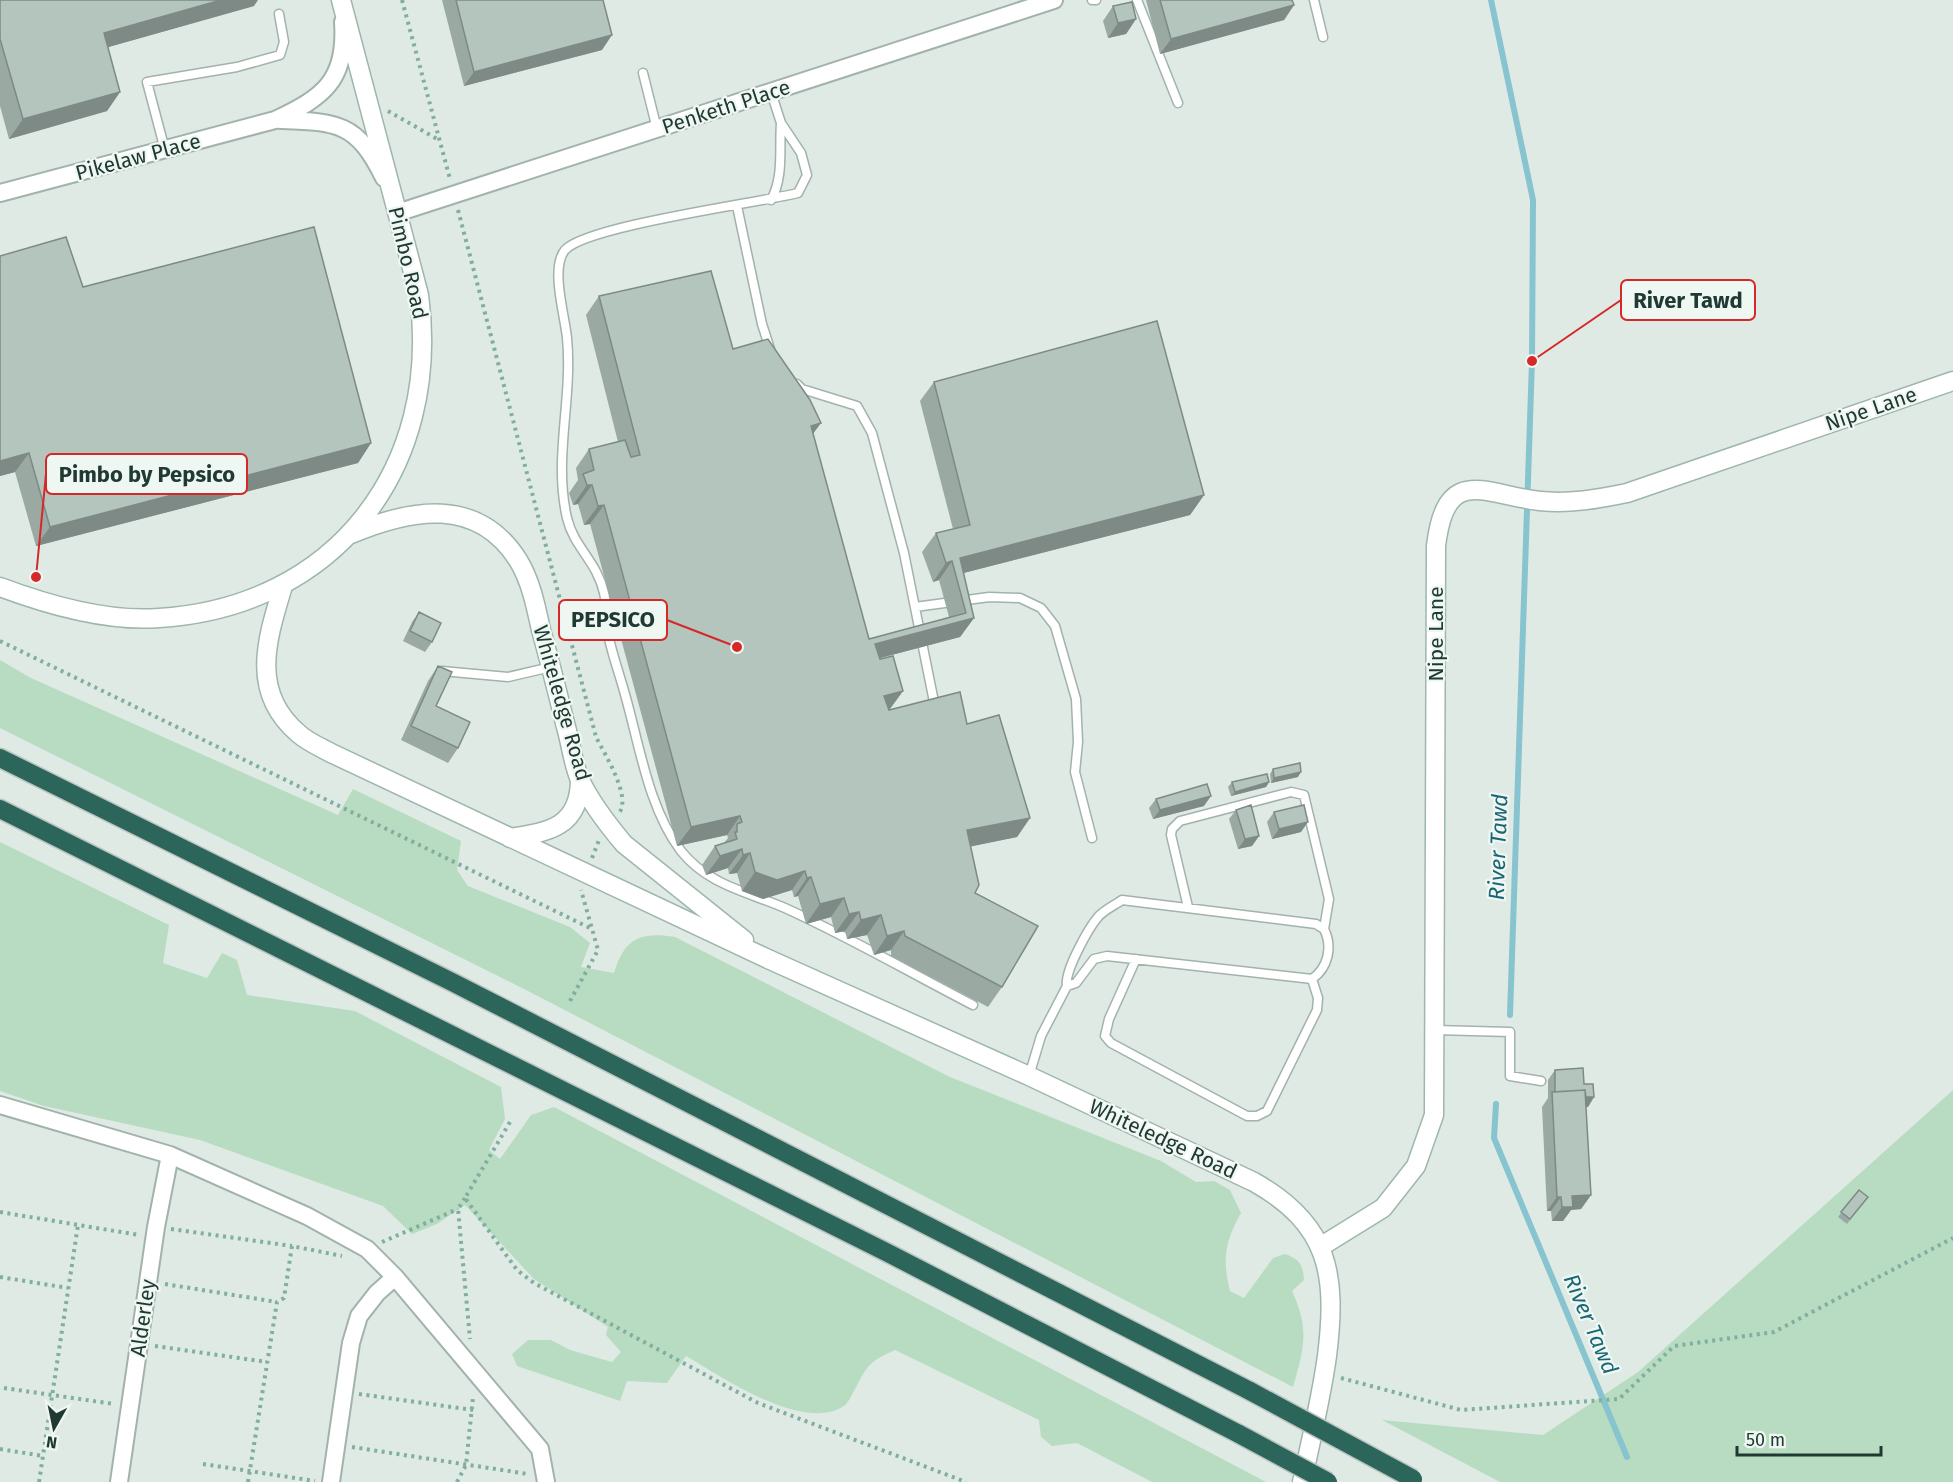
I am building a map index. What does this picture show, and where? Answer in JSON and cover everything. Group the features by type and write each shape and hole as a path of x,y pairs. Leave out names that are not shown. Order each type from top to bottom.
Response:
{"highway":[{"path":"0,758 452,982 1250,1391 1416,1480"},
{"path":"0,809 888,1253 1329,1482"}],"street":[{"name":"Pimbo Road","path":"0,586 77,609 108,615 158,619 241,603 283,586 320,560 347,536 384,489 400,458 420,392 424,327 419,295 341,0"},
{"name":"Pikelaw Place","path":"0,193 275,120 317,99 336,75 343,46 341,0"},
{"name":"Penketh Place","path":"397,213 1054,0"},
{"name":"Pikelaw Place","path":"275,120 320,122 346,129 359,139 371,155 392,195"},
{"name":"Nipe Lane","path":"1320,1247 1383,1208 1416,1167 1434,1115 1436,546 1438,525 1449,505 1461,492 1476,489 1493,490 1539,501 1573,503 1627,493 1953,381"},
{"name":"Whiteledge Road","path":"347,536 390,519 423,513 452,514 479,524 500,540 519,561 532,594 580,779 609,826 624,844 768,959"},
{"name":"Whiteledge Road","path":"283,586 269,631 265,655 268,687 280,716 300,735 331,753 768,959 1029,1076 1270,1191 1295,1211 1320,1247 1326,1262 1332,1296 1332,1314 1324,1373 1302,1482"},
{"path":"510,837 544,833 565,821 580,796 580,779"},
{"path":"0,1105 170,1155 307,1216 367,1249 395,1277 540,1449 546,1480"},
{"name":"Alderley","path":"119,1482 155,1232 170,1155"},
{"path":"330,1482 351,1343 359,1316 377,1293 395,1277"}],"lane":[{"path":"1137,0 1178,103"},
{"path":"1314,0 1323,37"},
{"path":"165,150 147,82 237,67 280,55 284,42 279,14"},
{"path":"643,73 657,129"},
{"path":"771,92 781,123 801,153 807,175 798,193 630,226 585,239 567,248 560,258 558,277 567,339 569,375 560,478 568,521 577,544 594,564 604,593 607,628 641,754 656,799 682,851 702,872 728,887 785,908 973,1005"},
{"path":"771,200 780,178 778,156 781,123"},
{"path":"737,206 762,324 774,362"},
{"path":"788,376 802,389 857,406 872,433 904,554 938,721"},
{"path":"915,607 989,597 1020,598 1041,608 1055,626 1076,699 1078,742 1075,772 1092,838"},
{"path":"436,670 508,677 551,667"},
{"path":"1188,908 1171,835 1172,829 1180,821 1291,792 1304,795 1329,899 1324,929 1329,945 1327,956 1324,968 1312,980"},
{"path":"1029,1076 1041,1036 1067,986 1065,978 1099,915 1122,900 1316,924 1324,929"},
{"path":"1067,986 1076,984 1094,958 1107,956 1312,980"},
{"path":"1136,959 1109,1019 1105,1036 1111,1043 1247,1116 1257,1116 1267,1111 1317,1010 1318,998 1312,980"},
{"path":"1434,1030 1510,1032 1510,1076 1541,1081"}],"path":[{"path":"402,0 596,737 624,794 623,808 600,837 580,888 598,950 570,1000"},
{"path":"369,106 377,105 439,140"},
{"path":"0,641 592,929"},
{"path":"0,1212 78,1225 292,1246 347,1257 458,1209 510,1122"},
{"path":"465,1198 517,1270 534,1283 758,1403 966,1482"},
{"path":"458,1209 473,1369 473,1410 466,1465 458,1482"},
{"path":"39,1482 78,1225"},
{"path":"1324,1373 1461,1410 1619,1399 1674,1346 1774,1332 1953,1238"},
{"path":"149,1282 277,1302 285,1298 292,1246"},
{"path":"0,1277 68,1288"},
{"path":"248,1482 277,1302"},
{"path":"140,1344 267,1362"},
{"path":"4,1388 130,1407"},
{"path":"344,1392 473,1410"},
{"path":"336,1445 546,1480"},
{"path":"0,1449 43,1456"},
{"path":"203,1464 324,1482"}],"green space":[{"path":"0,660 31,678 338,815 353,789 461,841 457,870 468,886 570,927 590,943 581,967 614,973 623,952 635,940 652,935 675,937 950,1077 1161,1161 1196,1182 1214,1181 1230,1190 1241,1213 1226,1250 1226,1269 1230,1291 1244,1298 1273,1258 1285,1254 1297,1260 1303,1270 1304,1280 1292,1291 1303,1328 1302,1350 1293,1387 526,990 0,728"},
{"path":"0,842 169,925 163,963 207,978 222,953 237,960 247,995 355,1011 501,1087 505,1119 489,1150 500,1159 531,1115 554,1107 1266,1482 1152,1482 1077,1443 1052,1446 1041,1437 1039,1420 895,1350 876,1360 867,1368 844,1406 827,1412 807,1413 785,1408 763,1399 686,1356 667,1383 627,1381 620,1401 517,1366 512,1354 528,1340 551,1340 570,1350 612,1362 621,1352 606,1335 608,1327 534,1279 465,1205 437,1224 412,1234 383,1206 200,1140 44,1106 0,1091"},
{"path":"1953,1090 1953,1482 1500,1482 1382,1420 1543,1435 1638,1372"}],"building":[{"path":"0,0 221,0 104,33 120,92 23,119 0,39"},
{"path":"456,0 603,0 612,35 474,72"},
{"path":"1160,0 1292,0 1294,5 1171,39"},
{"path":"1132,2 1136,19 1118,23 1113,6"},
{"path":"314,227 371,443 50,527 29,453 0,461 0,256 66,237 83,287"},
{"path":"711,271 733,349 768,339 810,400 821,423 811,426 869,639 966,613 952,561 946,563 936,533 970,525 934,382 1157,321 1204,495 960,558 974,618 875,644 880,659 893,656 903,691 884,696 889,710 960,692 967,724 999,715 1030,818 967,830 979,885 975,893 1038,926 1002,987 905,936 904,931 887,936 881,915 861,920 859,912 849,914 844,898 820,904 811,877 807,878 805,871 777,880 755,872 750,853 743,855 742,849 720,856 715,846 737,839 735,832 737,832 737,824 742,822 740,816 691,827 604,505 598,506 592,485 587,485 583,474 594,470 589,449 625,440 631,457 640,455 599,296"},
{"path":"419,612 441,623 432,642 410,631"},
{"path":"438,666 452,672 436,706 470,722 458,748 411,726"},
{"path":"1300,763 1301,772 1274,778 1273,769"},
{"path":"1267,774 1269,782 1235,792 1232,782"},
{"path":"1207,784 1211,796 1160,810 1156,799"},
{"path":"1251,805 1259,836 1245,839 1236,810"},
{"path":"1304,805 1308,822 1279,829 1274,812"},
{"path":"1583,1068 1584,1084 1593,1084 1594,1097 1586,1097 1585,1090 1555,1092 1555,1070"},
{"path":"1585,1090 1591,1195 1572,1196 1573,1207 1562,1207 1561,1197 1557,1197 1552,1092"},
{"path":"1859,1190 1868,1197 1850,1219 1841,1212"}],"waterway":[{"name":"River Tawd","path":"1491,0 1533,200 1532,361 1510,1015"},
{"name":"River Tawd","path":"1496,1104 1494,1138 1627,1457"}],"place":[{"name":"River Tawd","path":"1532,361"},
{"name":"Pimbo by Pepsico","path":"36,577"},
{"name":"PEPSICO","path":"737,647"}]}
